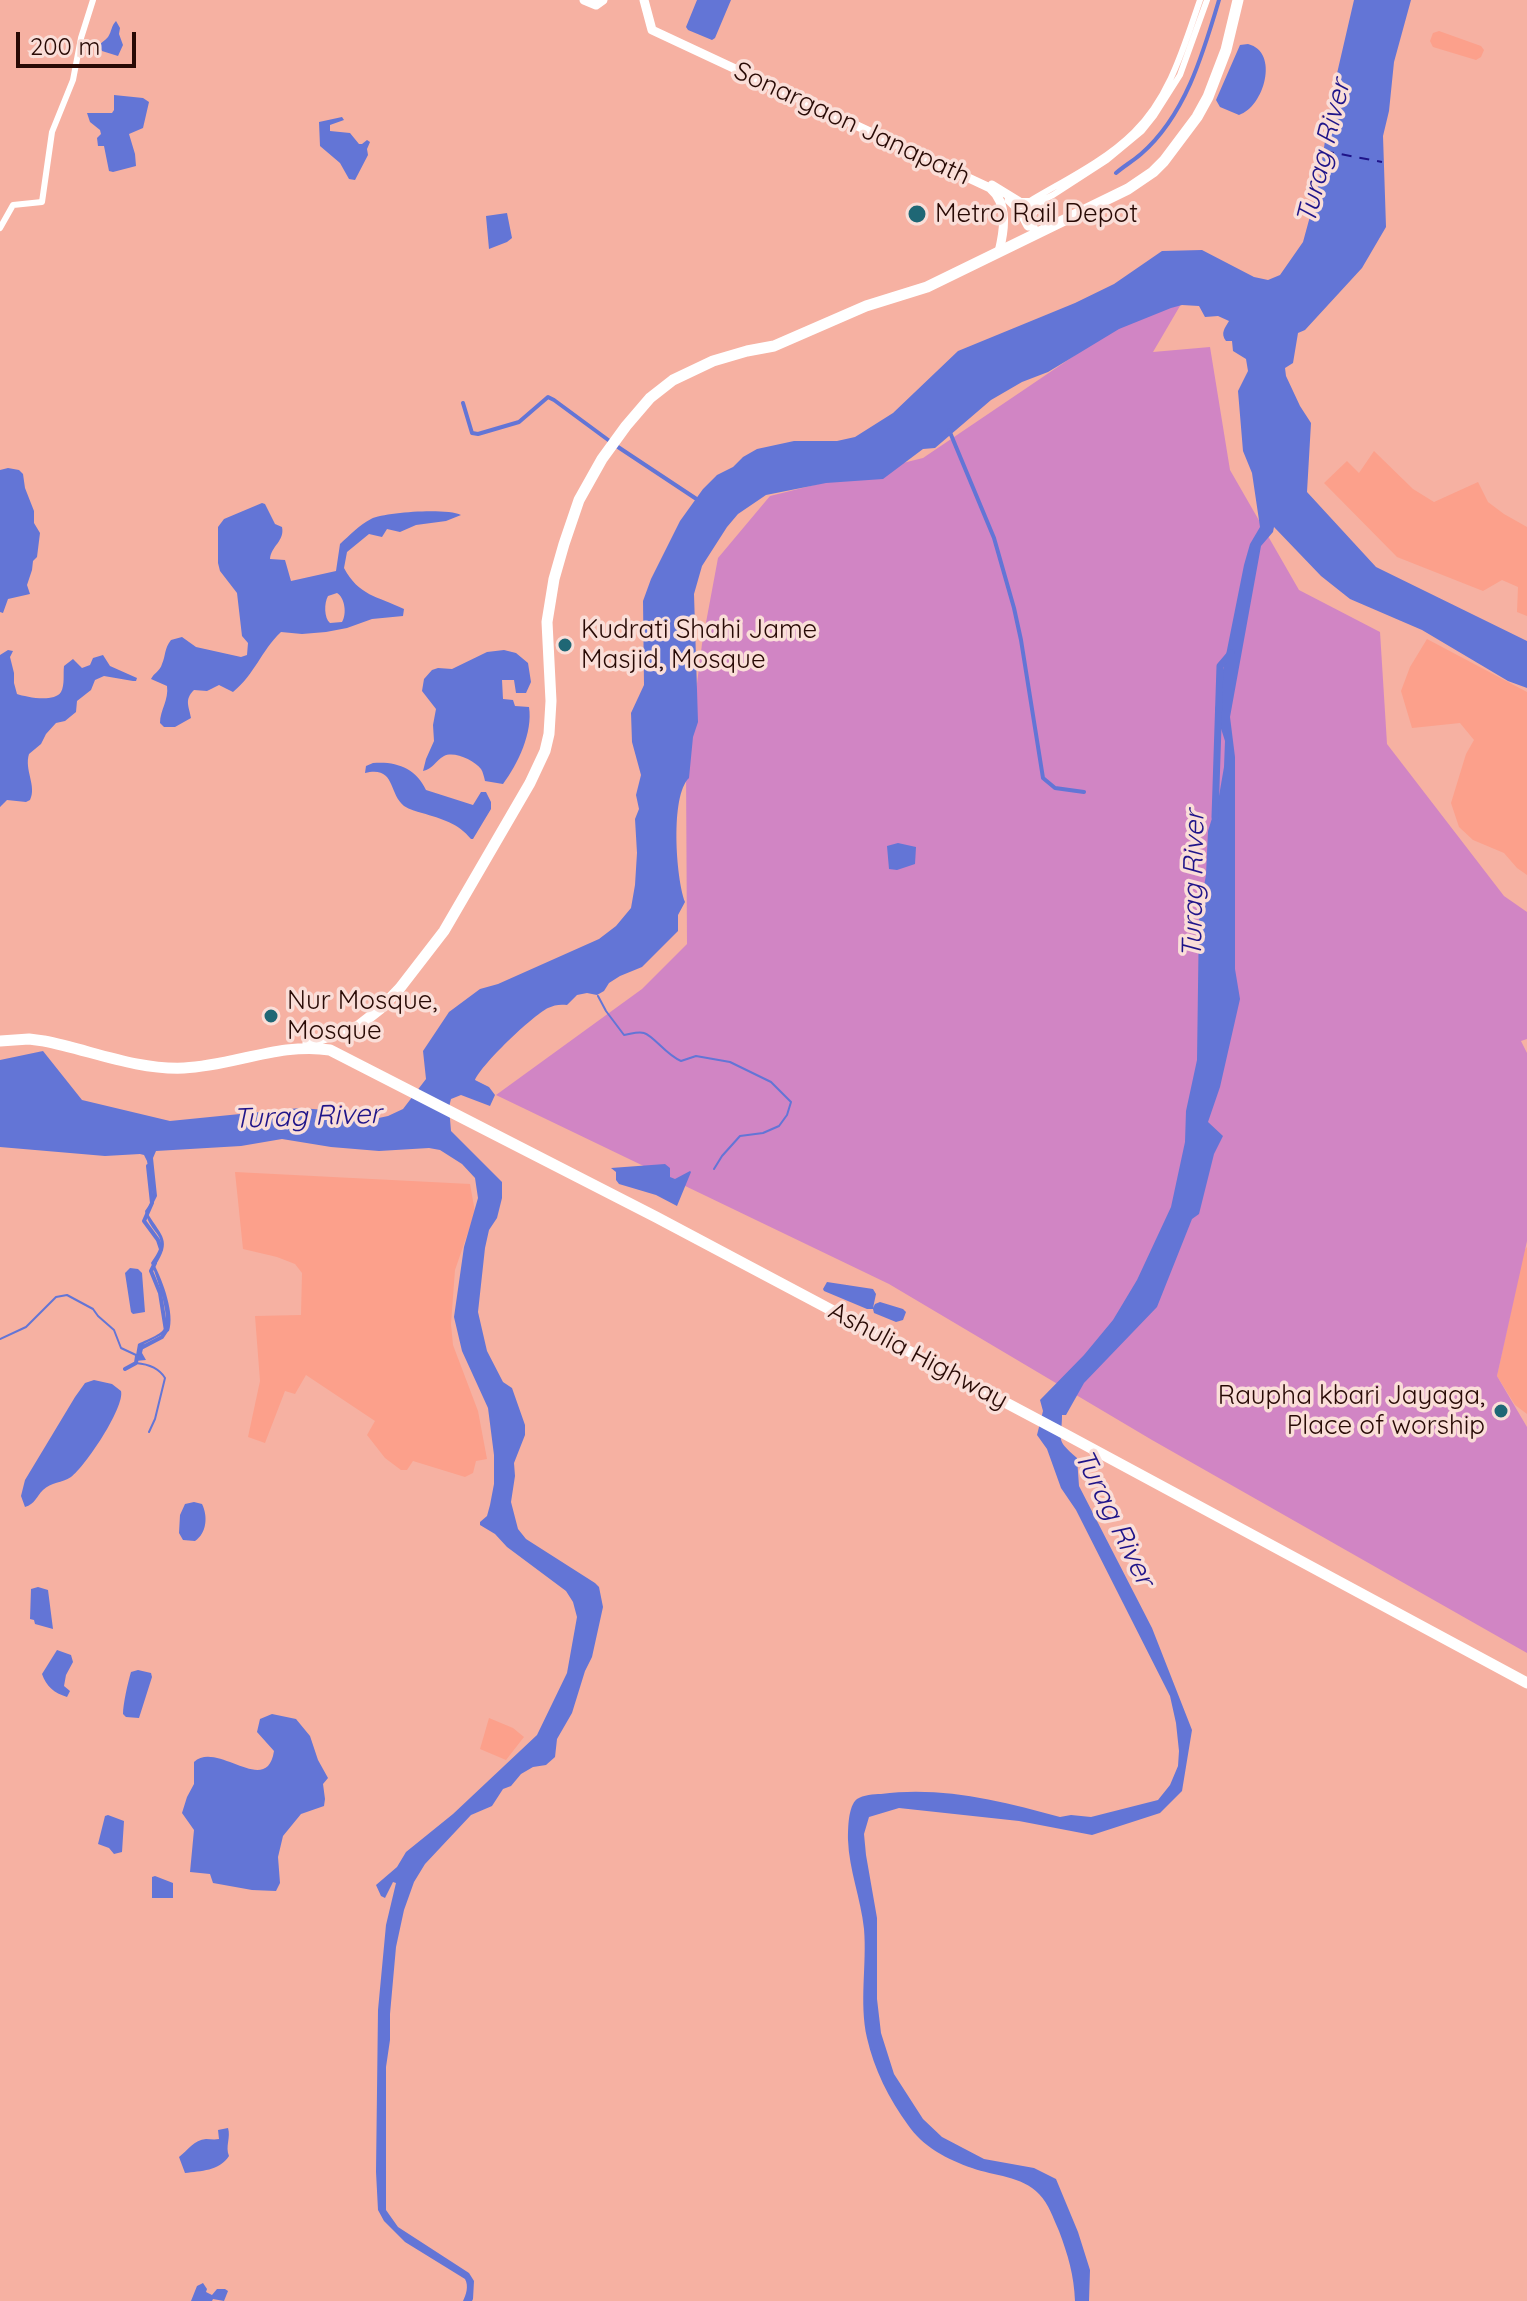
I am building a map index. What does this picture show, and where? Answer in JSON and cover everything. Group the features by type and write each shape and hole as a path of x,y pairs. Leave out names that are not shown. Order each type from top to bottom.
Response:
{"highway":[{"path":"356,1064 347,1054 345,1042 400,988 444,931 538,768 549,734 551,701 547,622 554,579 579,500 605,455 637,412 662,387 694,369 730,355 774,346 866,306 918,291 1128,189 1153,172 1179,142 1208,97 1226,50 1238,0"},
{"path":"0,1041 44,1041 143,1065 169,1068 203,1066 267,1053 357,1027"},
{"name":"Ashulia Highway","path":"267,1053 330,1050 1035,1418 1527,1683"}],"main road":[{"path":"584,0 600,2"},
{"name":"Sonargaon Janapath","path":"644,0 651,26 995,190 1003,212 999,252"},
{"path":"995,190 1026,210 1034,236"},
{"path":"995,190 1026,210"}],"street":[{"path":"0,228 13,205 42,202 52,132 73,80 81,38 93,0"},
{"path":"1026,210 1111,152 1137,129 1170,81 1200,0"},
{"path":"1026,210 1123,149 1154,116 1180,75 1207,0"}],"shaded area":[{"path":"1439,31 1481,46 1484,50 1481,57 1476,60 1433,47 1430,41 1433,33"},
{"path":"1201,270 1153,352 1210,347 1230,470 1299,590 1380,632 1387,744 1504,896 1527,912 1527,1039 1521,1041 1527,1053 1527,1241 1497,1376 1527,1427 1527,1653 1152,1440 889,1284 496,1095 642,989 687,944 686,770 702,644 718,558 770,496 923,458"},
{"path":"1374,451 1413,489 1434,502 1478,482 1488,502 1527,527 1527,616 1517,612 1518,587 1502,580 1483,591 1397,557 1324,483 1347,461 1359,473"},
{"path":"1427,639 1527,692 1527,875 1504,853 1473,840 1459,827 1451,803 1466,754 1474,740 1460,723 1412,728 1401,691 1410,667"},
{"path":"235,1172 470,1184 475,1212 455,1270 451,1324 453,1345 478,1411 487,1459 476,1461 473,1473 465,1477 413,1461 407,1470 401,1470 385,1458 367,1435 375,1421 306,1375 295,1394 285,1391 265,1443 248,1437 260,1381 255,1316 301,1315 302,1273 295,1264 243,1249"},
{"path":"1527,1247 1527,1414 1515,1405 1497,1376"},
{"path":"489,1718 513,1728 524,1737 506,1760 480,1749"}],"water":[{"path":"697,0 731,0 712,40 686,27"},
{"path":"1354,0 1411,0 1394,62 1383,136 1386,227 1362,268 1305,330 1298,333 1293,363 1285,368 1300,406 1311,423 1307,492 1376,567 1527,641 1527,688 1508,681 1422,630 1350,599 1321,576 1274,527 1261,546 1230,717 1235,757 1235,969 1240,999 1220,1087 1208,1122 1223,1136 1214,1154 1199,1214 1192,1219 1157,1307 1084,1383 1066,1415 1062,1415 1062,1442 1077,1458 1079,1486 1152,1628 1192,1730 1182,1791 1160,1813 1092,1835 1019,1821 899,1808 869,1817 864,1834 877,1918 877,1999 881,2033 894,2074 923,2119 942,2137 984,2159 1034,2168 1056,2179 1090,2270 1089,2301 1075,2301 1065,2248 1046,2202 1039,2194 1024,2183 972,2168 936,2151 914,2133 889,2094 867,2038 863,1997 864,1929 850,1862 848,1830 850,1812 857,1799 904,1792 971,1796 1060,1817 1091,1817 1158,1800 1170,1785 1178,1766 1176,1723 1170,1696 1076,1510 1061,1488 1047,1449 1037,1435 1043,1411 1040,1400 1113,1320 1137,1280 1171,1207 1185,1142 1186,1111 1197,1060 1199,914 1206,875 1208,831 1224,767 1225,741 1215,710 1244,565 1250,544 1260,527 1252,473 1243,451 1238,391 1248,371 1246,359 1233,351 1232,341 1224,338 1229,321 1218,316 1205,317 1199,306 1182,305 1119,329 1048,372 1022,382 991,400 935,448 923,449 883,479 826,483 766,495 738,514 702,566 694,594 698,722 693,737 689,778 683,788 677,819 677,857 685,902 678,915 678,931 642,967 620,976 609,983 604,991 597,995 577,995 567,1005 548,1008 520,1030 487,1063 475,1080 489,1087 495,1095 490,1106 461,1095 451,1099 451,1131 502,1182 497,1218 489,1230 485,1248 478,1312 487,1351 503,1382 512,1388 525,1425 525,1435 514,1463 511,1502 518,1529 526,1539 595,1583 599,1587 603,1607 592,1657 572,1713 557,1739 555,1757 546,1765 533,1767 521,1774 511,1786 503,1789 492,1806 471,1815 425,1864 414,1882 404,1910 396,1947 386,2067 386,2210 398,2227 469,2273 474,2281 473,2299 463,2301 467,2287 465,2279 405,2242 384,2221 378,2210 378,2010 386,1925 396,1883 393,1882 385,1898 376,1885 397,1867 406,1852 453,1814 537,1735 567,1673 577,1617 566,1591 480,1525 490,1505 494,1455 488,1408 462,1351 454,1317 464,1247 478,1198 475,1178 462,1164 440,1150 429,1148 379,1151 282,1139 241,1146 156,1151 153,1158 157,1196 148,1214 164,1244 155,1266 167,1298 170,1324 169,1331 144,1344 142,1353 146,1360 135,1361 138,1344 160,1332 166,1321 162,1295 151,1263 160,1240 145,1211 153,1196 147,1161 140,1154 105,1156 0,1147 0,1060 43,1051 82,1100 170,1121 300,1108 339,1111 374,1119 403,1109 426,1079 423,1051 449,1012 480,989 599,939 616,926 631,908 637,853 635,819 639,809 636,795 641,775 632,742 631,713 644,685 643,601 680,521 703,489 717,475 757,449 794,441 837,441 855,437 893,413 958,351 1114,284 1162,251 1202,250 1254,277 1268,280 1280,275 1303,242 1318,187 1332,95"},
{"path":"116,21 123,45 118,56 102,51 99,46"},
{"path":"1248,44 1258,49 1264,57 1265,80 1255,102 1239,115 1220,107 1216,100 1240,45"},
{"path":"114,95 143,98 149,102 143,128 129,134 136,166 113,172 109,171 104,146 98,146 100,130 90,122 87,113 112,113"},
{"path":"342,117 344,120 330,125 330,131 350,133 359,144 367,140 370,142 368,155 355,180 349,179 340,163 320,146 319,122"},
{"path":"507,213 512,238 489,249 486,216"},
{"path":"8,468 23,474 34,511 34,523 40,533 37,557 33,561 27,585 30,594 8,599 3,613 0,612 0,470"},
{"path":"265,504 275,524 282,527 282,536 270,559 285,560 291,581 336,571 340,544 371,519 416,512 461,515 446,521 416,525 400,532 387,529 382,537 369,534 347,552 344,568 356,584 362,590 404,609 403,616 372,619 326,632 281,632 233,692 219,685 207,691 194,690 188,700 191,718 175,727 164,727 160,723 167,686 151,679 161,666 171,640 182,637 196,647 241,657 247,655 248,643 242,636 237,593 220,571 218,563 218,527 224,519","holes":["337,593 344,606 344,619 330,623 325,606 328,596"]},
{"path":"8,650 13,651 10,657 17,694 46,698 57,695 63,686 64,666 73,659 82,668 90,665 93,658 103,655 110,666 137,678 133,681 104,676 95,680 91,690 77,701 76,712 65,721 56,723 41,744 29,754 30,800 7,800 0,807 0,655"},
{"path":"504,650 516,653 528,663 531,682 526,693 516,693 514,680 502,680 503,699 513,700 515,706 529,707 530,717 519,757 509,776 503,784 485,781 478,766 464,757 453,755 444,756 423,771 434,741 436,709 422,691 424,679 432,670 452,669 487,652"},
{"path":"390,763 404,768 417,776 426,790 473,805 481,792 486,792 491,809 471,839 449,822 404,806 387,777 382,773 365,773 366,766"},
{"path":"898,843 916,847 915,864 897,870 889,869 887,846"},
{"path":"665,1164 670,1168 670,1177 675,1179 691,1172 677,1206 656,1195 619,1184 616,1172 611,1168"},
{"path":"130,1268 142,1273 145,1312 131,1312 125,1273"},
{"path":"827,1282 873,1289 876,1294 873,1308 880,1302 903,1309 906,1312 903,1320 896,1322 874,1313 873,1309 824,1291"},
{"path":"94,1380 112,1384 121,1391 111,1423 94,1450 71,1477 46,1487 25,1507 21,1496 25,1480 75,1397 85,1383"},
{"path":"185,1504 202,1504 204,1509 204,1529 195,1541 183,1540 179,1533 180,1515"},
{"path":"38,1587 48,1590 53,1629 35,1624 30,1619 31,1589"},
{"path":"57,1650 71,1655 73,1662 64,1686 70,1691 67,1697 51,1688 42,1674"},
{"path":"131,1672 151,1673 152,1677 139,1718 126,1717 123,1710 128,1681"},
{"path":"272,1714 296,1719 310,1736 328,1778 323,1784 324,1806 301,1814 283,1836 278,1857 280,1883 276,1891 213,1883 210,1874 190,1872 194,1830 182,1813 194,1784 194,1762 204,1757 215,1758 262,1769 269,1764 274,1751 257,1732 260,1719"},
{"path":"105,1816 124,1821 122,1852 114,1854 109,1848 98,1844"},
{"path":"152,1877 173,1883 173,1898 152,1898"},
{"path":"228,2128 229,2156 225,2161 209,2169 185,2173 179,2157 198,2141 219,2139 218,2130"},
{"path":"203,2283 206,2292 212,2295 217,2289 228,2291 224,2301 191,2301 197,2286"}],"waterway":[{"path":"1116,173 1141,154 1170,122 1199,62 1219,0"},
{"path":"463,403 472,433 478,434 519,422 548,397 698,500"},
{"path":"949,430 994,538 1014,608 1043,778 1055,788 1084,792"},
{"name":"Turag River","path":"1215,817 1220,666 1231,653"},
{"path":"598,996 624,1035 644,1033 681,1061 696,1056 730,1062 771,1082 791,1102 779,1126 763,1133 740,1136 714,1169"},
{"path":"148,1166 152,1203 144,1221 161,1249"},
{"path":"141,1348 162,1337 166,1331 160,1293 151,1271 155,1263"},
{"path":"0,1339 26,1327 56,1297 67,1295 93,1309 114,1330 121,1348 136,1355"},
{"path":"125,1369 136,1363 137,1356"},
{"path":"136,1363 152,1367 165,1378 149,1432"}],"ferry route":[{"path":"1324,151 1382,162"}],"place":[{"name":"Metro Rail Depot","path":"917,214"},
{"name":"Kudrati Shahi Jame Masjid, Mosque","path":"565,645"},
{"name":"Nur Mosque, Mosque","path":"271,1016"},
{"name":"Raupha kbari Jayaga, Place of worship","path":"1501,1411"}]}
